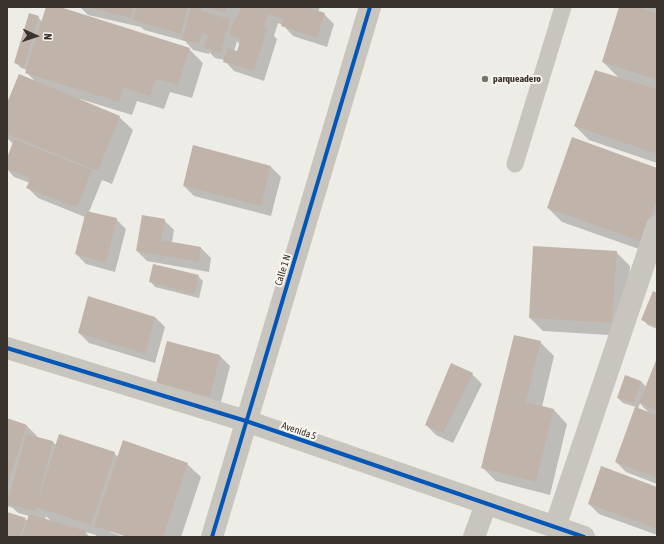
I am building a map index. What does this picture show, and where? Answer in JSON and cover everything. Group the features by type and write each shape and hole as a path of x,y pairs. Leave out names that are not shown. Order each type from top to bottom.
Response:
{"street":[{"name":"Calle 1 N","path":"212,537 370,7"},
{"path":"555,527 657,226"},
{"name":"Avenida 5","path":"7,348 246,421 584,537"},
{"path":"474,537 486,504"}],"lane":[{"path":"516,164 563,7"}],"building":[{"path":"46,7 60,7 190,48 178,85 156,79 150,96 123,88 119,102 25,73"},
{"path":"86,7 133,7 131,18"},
{"path":"136,7 188,7 181,34 133,20"},
{"path":"191,7 202,7 201,11 230,19 221,53 204,48 208,35 202,33 199,44 182,40"},
{"path":"206,7 227,7 225,13"},
{"path":"241,7 307,7 325,13 317,38 281,26 283,19 268,14 264,27 267,28 254,71 223,62 227,48 237,51 241,39 229,35 235,17 237,18"},
{"path":"619,7 637,7 657,13 657,80 602,62"},
{"path":"29,13 39,16 24,66 14,63"},
{"path":"595,70 657,89 657,154 574,126"},
{"path":"19,74 120,116 98,171 7,134 7,103"},
{"path":"572,137 657,168 657,200 642,242 547,208"},
{"path":"14,139 92,170 77,208 26,188 31,178 7,169 7,158"},
{"path":"193,145 271,166 261,206 183,186"},
{"path":"86,211 117,218 106,263 75,254"},
{"path":"142,215 165,219 161,240 201,247 199,262 136,251"},
{"path":"533,246 617,251 612,323 529,318"},
{"path":"153,264 199,275 194,294 149,282"},
{"path":"653,291 657,293 657,327 641,320"},
{"path":"88,296 155,317 145,354 78,333"},
{"path":"514,335 541,341 526,402 554,409 536,482 481,468"},
{"path":"167,341 220,355 210,397 156,383"},
{"path":"657,358 657,411 639,403"},
{"path":"451,363 473,373 443,433 425,425"},
{"path":"625,375 641,381 634,403 617,398"},
{"path":"635,407 657,415 657,478 615,462"},
{"path":"7,418 27,425 7,487"},
{"path":"26,434 53,441 37,503 59,434 115,452 91,525 36,507 35,511 7,504"},
{"path":"123,440 188,463 163,537 127,537 94,526"},
{"path":"601,466 657,487 657,529 588,504"},
{"path":"7,512 26,518 20,537 7,537"},
{"path":"29,514 86,531 85,537 22,537"}],"cycle path":[{"path":"212,537 370,7"},
{"path":"7,348 246,421 584,537"}],"place":[{"name":"parqueadero","path":"485,79"}]}
